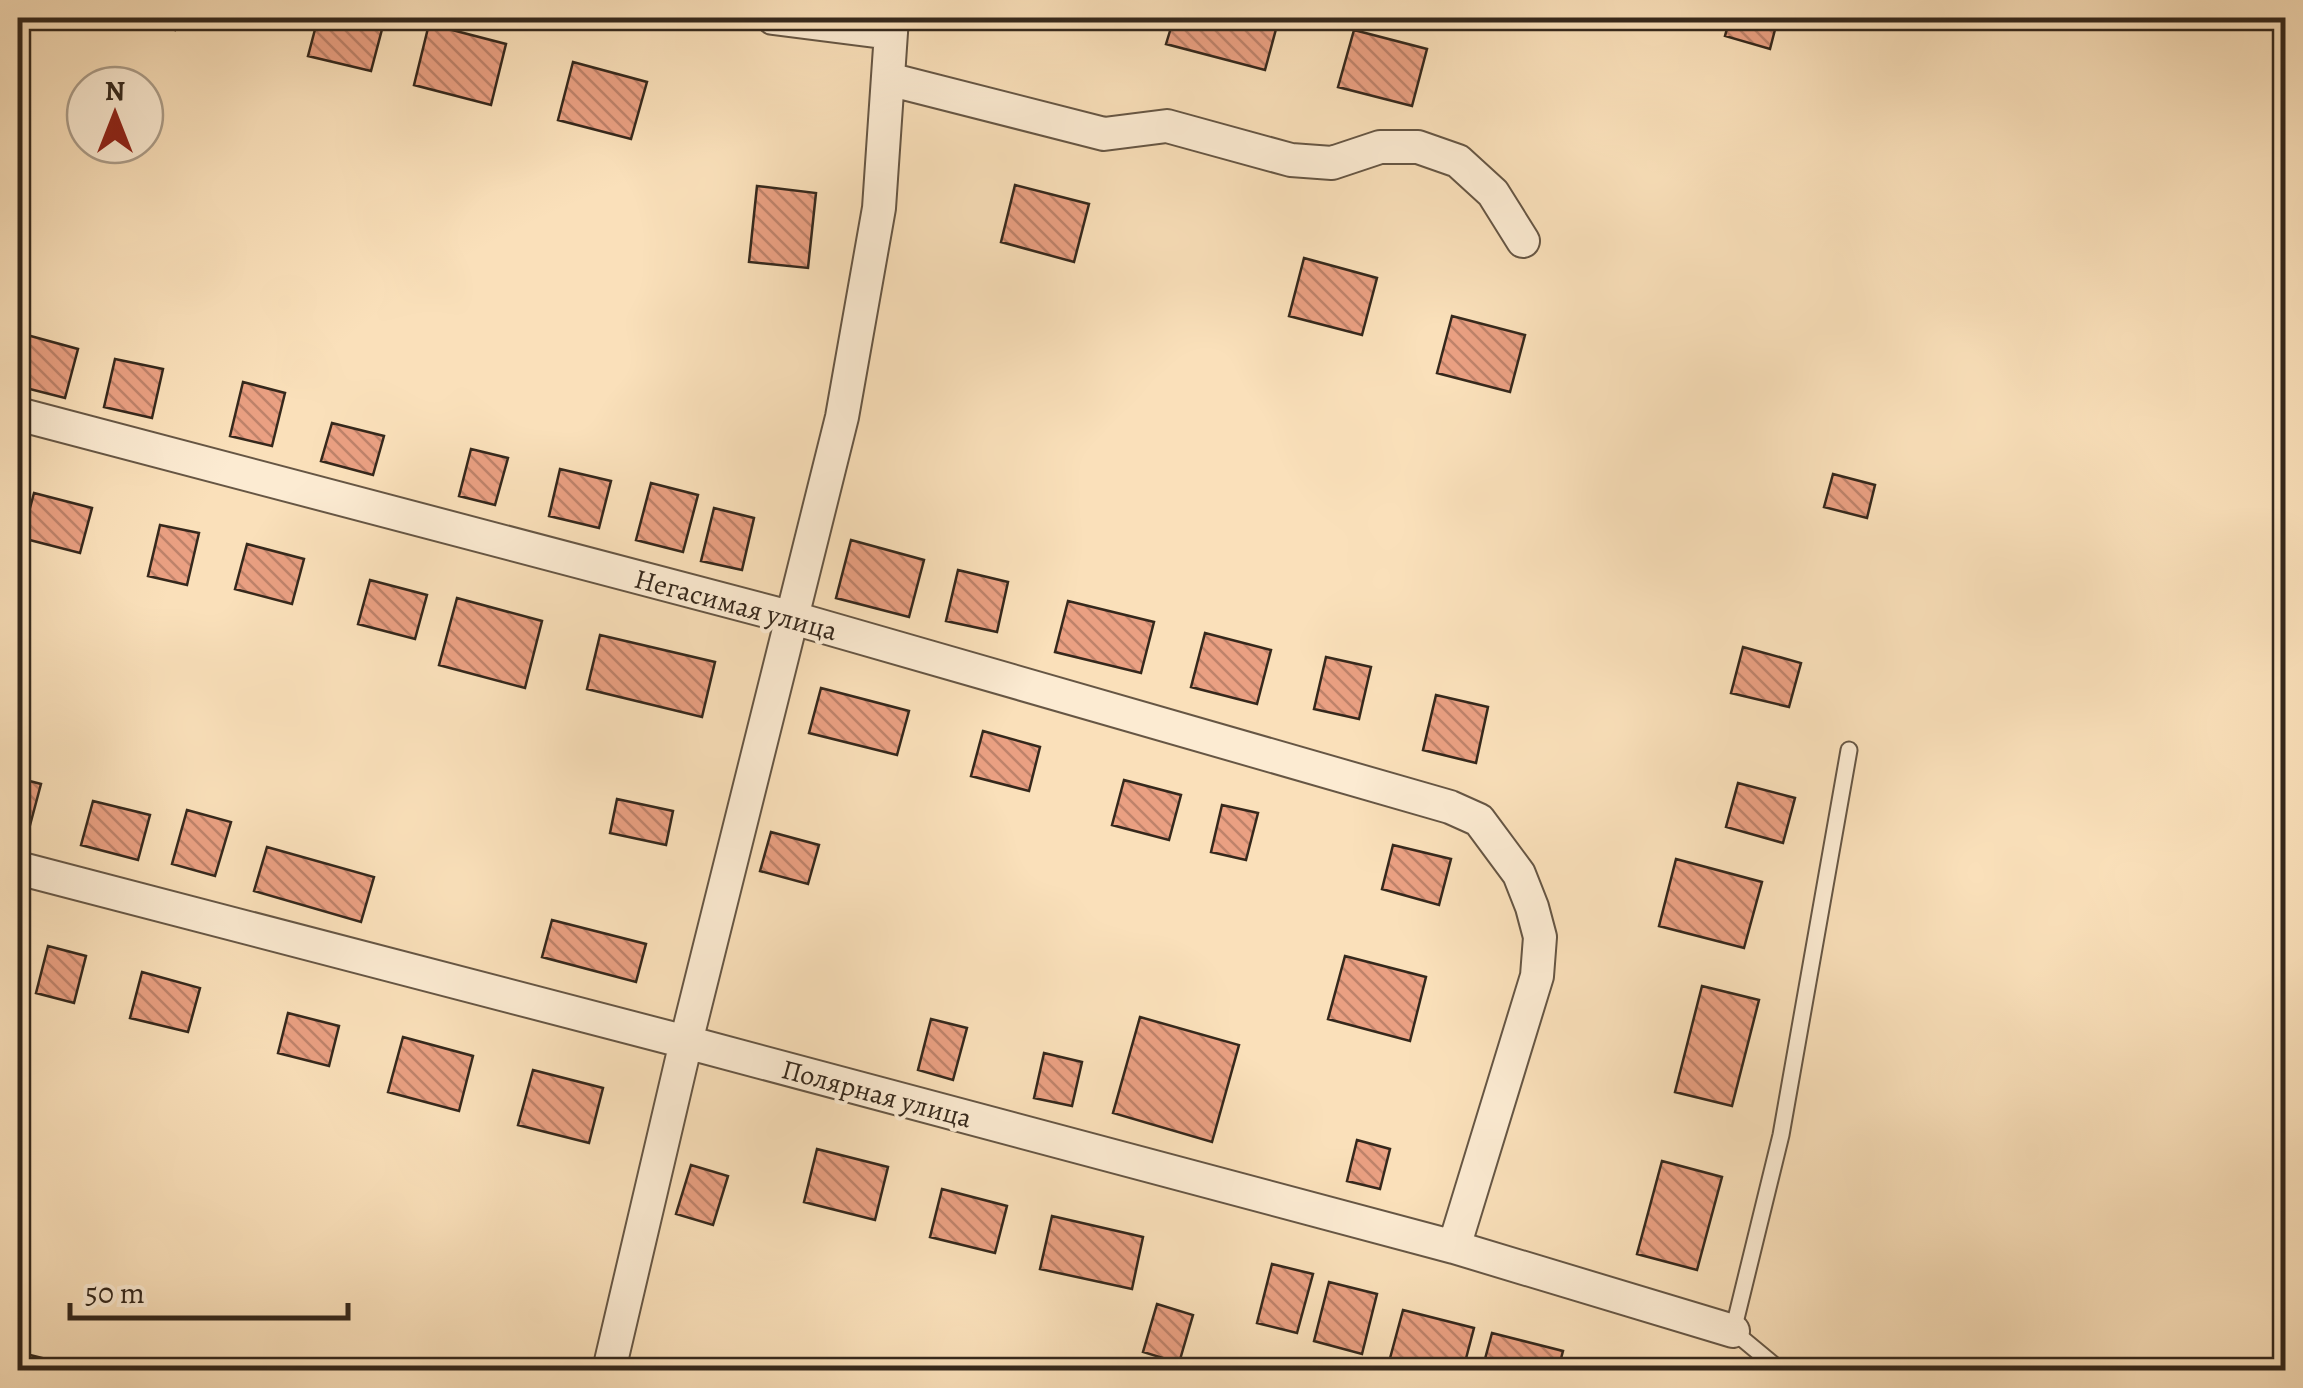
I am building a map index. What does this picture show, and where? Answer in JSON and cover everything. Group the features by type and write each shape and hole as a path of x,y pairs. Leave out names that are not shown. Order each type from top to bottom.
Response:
{"street":[{"path":"608,1370 842,417 879,208 892,25 773,18"},
{"path":"888,78 1104,134 1167,126 1291,160 1332,163 1380,148 1418,147 1458,161 1494,193 1523,241"},
{"name":"Негасимая улица","path":"18,414 793,618 1450,807 1478,820 1519,874 1540,937 1536,976 1454,1247"},
{"name":"Полярная улица","path":"18,868 1454,1247 1732,1331"}],"lane":[{"path":"1780,1370 1732,1331 1781,1135 1849,750"}],"building":[{"path":"127,18 178,18 175,30"},
{"path":"318,18 385,18 371,71 308,56"},
{"path":"1174,18 1279,18 1265,70 1166,44"},
{"path":"1730,18 1778,18 1770,49 1725,36"},
{"path":"429,24 506,44 491,105 414,85"},
{"path":"1354,30 1427,49 1412,106 1338,87"},
{"path":"573,62 647,82 631,139 558,120"},
{"path":"1015,185 1089,204 1074,262 1001,242"},
{"path":"757,186 816,193 808,268 749,262"},
{"path":"1304,258 1377,278 1362,335 1289,316"},
{"path":"1452,316 1525,335 1510,392 1437,373"},
{"path":"27,335 78,349 65,398 18,386"},
{"path":"115,359 163,369 152,418 104,407"},
{"path":"243,382 285,393 272,446 230,436"},
{"path":"332,423 384,436 373,475 321,461"},
{"path":"471,449 508,458 495,505 459,496"},
{"path":"560,469 611,481 599,528 549,516"},
{"path":"1833,474 1875,485 1867,518 1824,507"},
{"path":"651,483 698,495 683,552 636,540"},
{"path":"34,493 92,508 80,553 22,538"},
{"path":"714,508 754,518 742,570 701,561"},
{"path":"160,525 199,533 187,585 148,576"},
{"path":"851,540 924,560 909,617 836,598"},
{"path":"247,544 304,559 292,604 235,589"},
{"path":"958,570 1008,582 997,632 946,621"},
{"path":"370,580 427,595 415,639 358,624"},
{"path":"457,598 542,621 525,688 439,665"},
{"path":"1068,601 1154,622 1141,673 1055,652"},
{"path":"1205,633 1271,650 1257,704 1191,687"},
{"path":"600,635 715,662 702,717 587,689"},
{"path":"1743,647 1801,663 1789,707 1731,693"},
{"path":"1326,657 1371,667 1359,719 1314,709"},
{"path":"821,688 909,711 897,755 809,733"},
{"path":"1436,695 1488,707 1476,763 1423,750"},
{"path":"983,731 1040,747 1029,791 971,776"},
{"path":"18,778 41,784 29,829 18,826"},
{"path":"1124,780 1181,795 1169,840 1112,825"},
{"path":"1738,783 1795,798 1783,843 1726,827"},
{"path":"617,799 673,811 666,845 610,833"},
{"path":"93,801 150,815 138,860 81,845"},
{"path":"1222,805 1258,813 1246,860 1211,852"},
{"path":"187,810 231,822 215,876 172,864"},
{"path":"771,832 819,845 808,884 760,871"},
{"path":"1393,845 1451,859 1439,905 1382,889"},
{"path":"267,847 374,877 361,922 254,891"},
{"path":"1676,859 1762,882 1744,948 1659,926"},
{"path":"552,920 646,944 636,982 542,957"},
{"path":"48,946 86,956 74,1003 36,993"},
{"path":"1345,956 1426,977 1410,1041 1328,1019"},
{"path":"142,972 200,988 188,1032 130,1018"},
{"path":"1702,986 1759,1000 1732,1106 1675,1092"},
{"path":"288,1013 339,1026 329,1066 278,1053"},
{"path":"1140,1017 1239,1045 1212,1142 1113,1113"},
{"path":"931,1019 967,1028 953,1080 918,1070"},
{"path":"403,1037 473,1056 459,1111 388,1092"},
{"path":"1044,1053 1082,1062 1072,1106 1034,1098"},
{"path":"533,1070 603,1088 589,1143 518,1125"},
{"path":"1357,1140 1390,1149 1380,1189 1347,1181"},
{"path":"817,1149 888,1167 875,1220 804,1202"},
{"path":"1662,1161 1722,1177 1697,1270 1637,1254"},
{"path":"691,1165 728,1176 713,1225 676,1214"},
{"path":"942,1189 1007,1206 995,1253 930,1237"},
{"path":"1052,1216 1143,1237 1132,1289 1040,1269"},
{"path":"1272,1264 1313,1274 1297,1333 1257,1323"},
{"path":"1329,1282 1377,1294 1362,1354 1314,1341"},
{"path":"1157,1304 1193,1315 1179,1363 1143,1352"},
{"path":"1403,1310 1474,1328 1463,1370 1421,1370 1389,1362"},
{"path":"1492,1333 1563,1351 1558,1370 1482,1370"},
{"path":"18,1352 74,1366 73,1370 18,1370"},
{"path":"1577,1359 1621,1369 1575,1370"}]}
